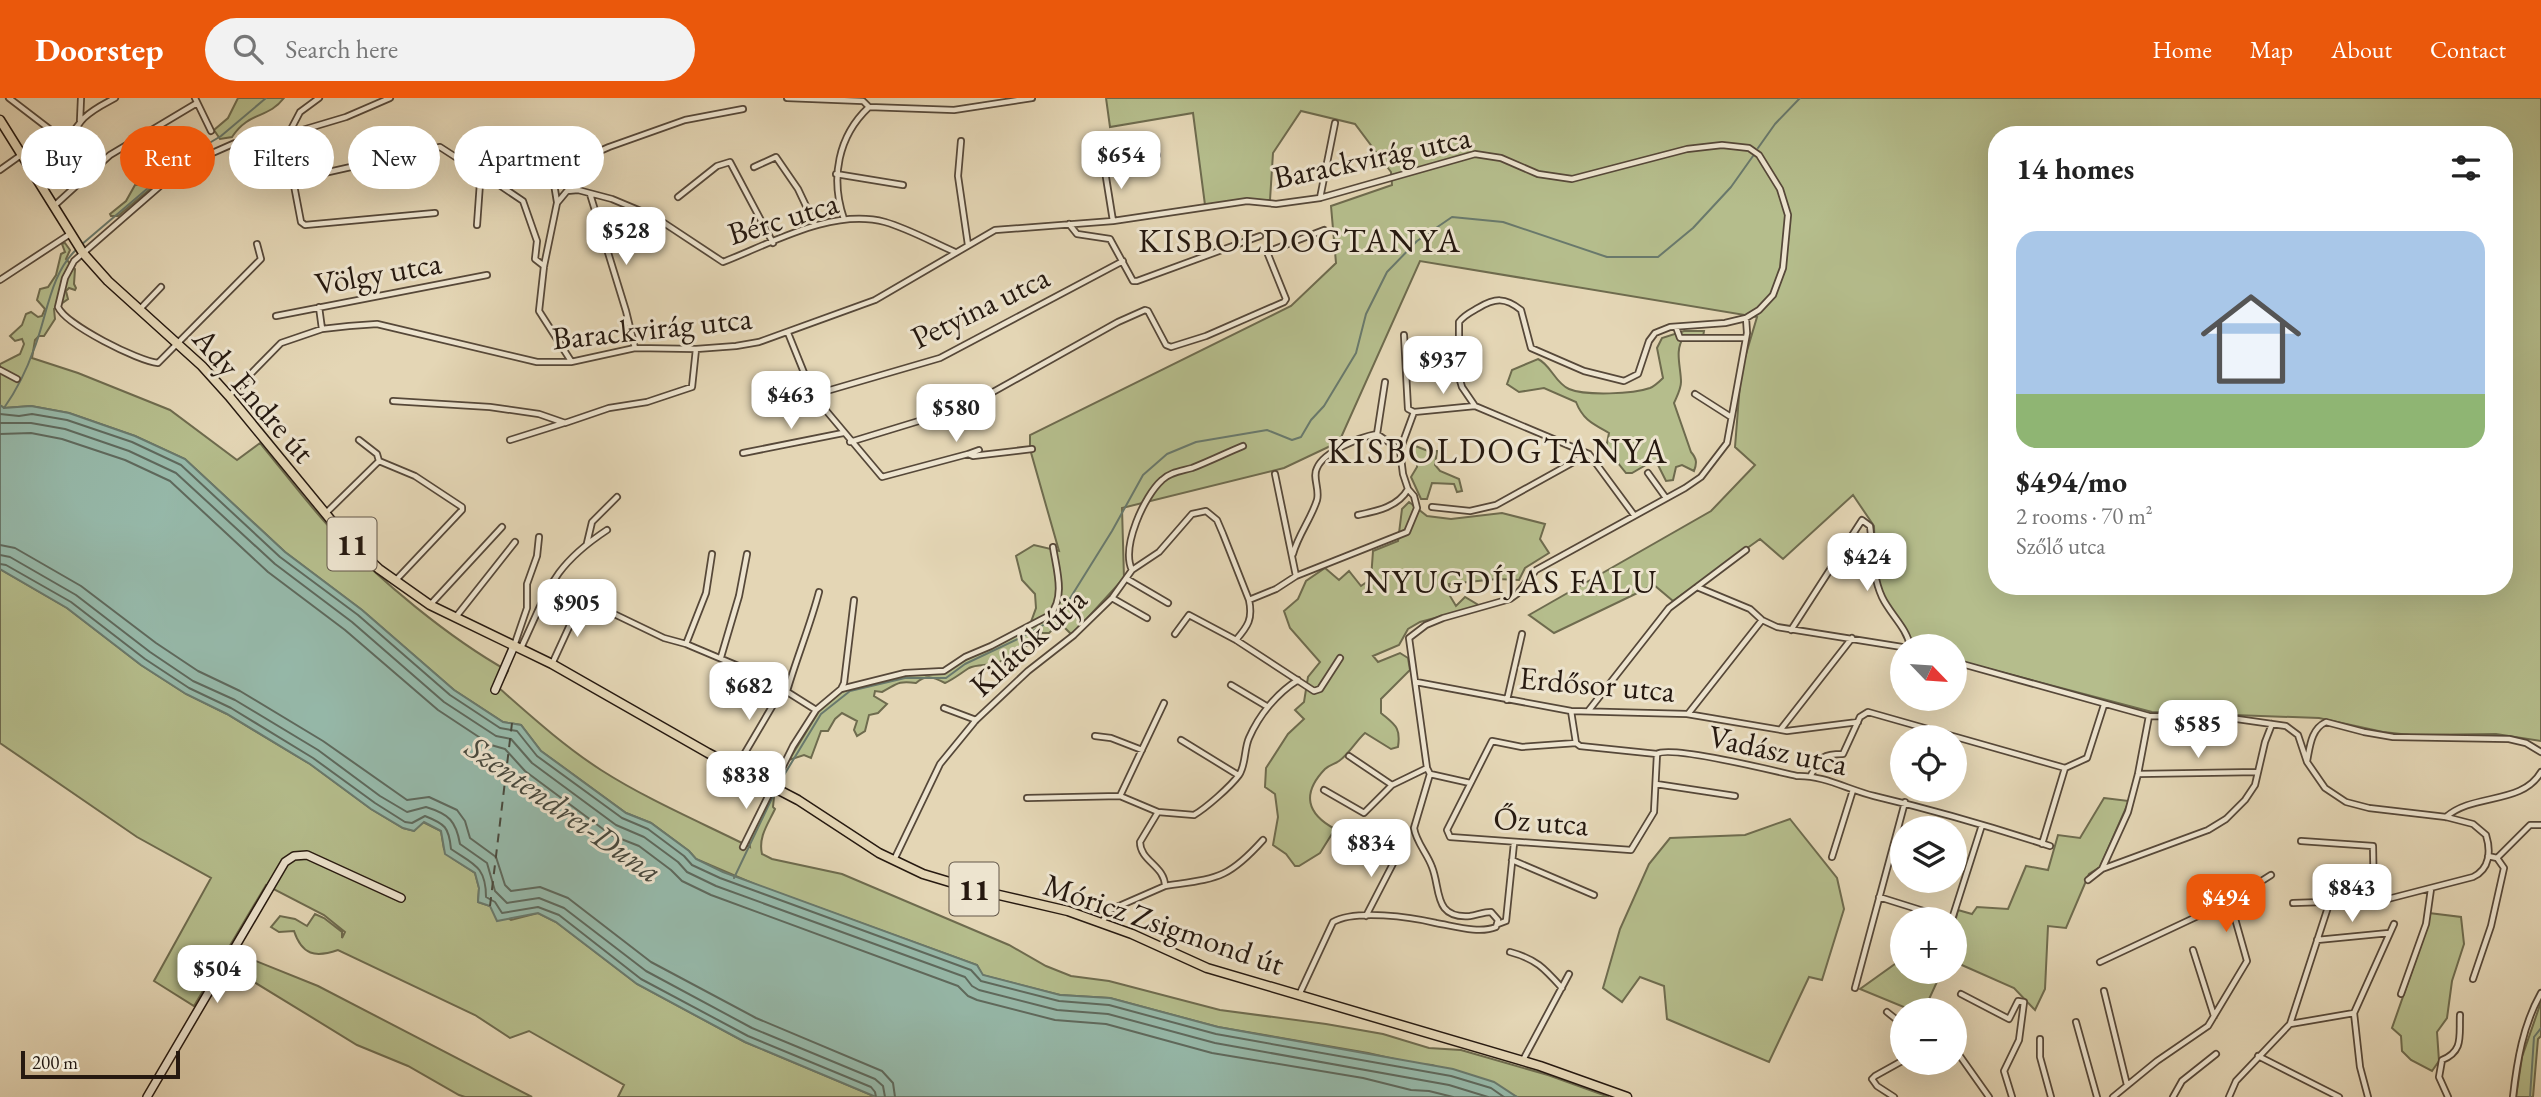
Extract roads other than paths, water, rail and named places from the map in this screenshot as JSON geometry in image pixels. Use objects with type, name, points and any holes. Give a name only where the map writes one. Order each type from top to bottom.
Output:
[{"type":"main road","name":"Ady Endre út","points":[[0,120],[21,155]]},
{"type":"main road","name":"Ady Endre út","points":[[42,189],[80,249],[108,281],[177,342],[229,396],[325,514],[361,553],[430,605],[517,648]]},
{"type":"main road","name":"Móricz Zsigmond út","points":[[517,648],[552,664],[772,786],[894,860],[948,882],[1068,911],[1101,922],[1207,968],[1523,1061],[1627,1097]]},
{"type":"street","points":[[9,98],[51,131],[61,135],[71,134],[80,121],[115,98]]},
{"type":"street","points":[[80,121],[81,98]]},
{"type":"street","points":[[293,126],[300,112],[319,98]]},
{"type":"street","points":[[316,126],[346,117],[390,98]]},
{"type":"street","points":[[787,98],[863,102],[869,107],[954,110],[1032,98]]},
{"type":"street","points":[[844,219],[836,174],[843,144],[851,127],[869,107],[870,98]]},
{"type":"street","points":[[53,207],[110,155],[196,101],[208,126]]},
{"type":"street","points":[[604,149],[685,120],[743,109]]},
{"type":"street","points":[[1320,198],[1335,123]]},
{"type":"street","points":[[961,141],[958,176],[968,245]]},
{"type":"street","name":"Barackvirág utca","points":[[229,396],[281,343],[322,329],[377,324],[523,360],[571,362],[635,348],[696,349],[736,346],[788,333],[874,300],[995,230],[1113,220],[1247,201],[1269,205],[1320,198],[1460,156],[1475,154],[1500,158],[1538,174],[1572,179],[1688,149],[1723,145],[1749,148],[1759,155],[1780,189],[1788,215],[1779,284],[1767,303],[1746,318]]},
{"type":"street","points":[[229,146],[183,166],[80,249],[65,278],[58,307],[60,312],[110,345],[154,363],[161,362],[177,342],[261,259],[257,244]]},
{"type":"street","points":[[334,171],[440,147],[454,156]]},
{"type":"street","points":[[0,170],[21,155]]},
{"type":"street","points":[[1113,220],[1104,165],[1157,155]]},
{"type":"street","points":[[754,167],[776,157],[798,190],[815,225]]},
{"type":"street","points":[[678,197],[717,166],[730,162],[773,243]]},
{"type":"street","points":[[836,174],[903,185]]},
{"type":"street","points":[[295,189],[301,222],[305,225],[435,213]]},
{"type":"street","points":[[477,225],[480,189]]},
{"type":"street","points":[[505,189],[523,201],[537,241],[535,260],[544,266]]},
{"type":"street","points":[[555,189],[557,202],[544,266],[539,311],[571,362]]},
{"type":"street","name":"Bérc utca","points":[[557,202],[567,191],[578,190],[612,198],[655,217],[723,262],[815,225],[866,218],[887,223],[955,252]]},
{"type":"street","points":[[590,193],[635,348]]},
{"type":"street","points":[[1069,224],[1077,234],[1110,239],[1133,281],[1261,236]]},
{"type":"street","points":[[850,442],[968,406],[1118,322],[1145,310],[1166,345],[1171,347],[1206,336],[1284,302],[1286,299],[1267,252],[1324,230]]},
{"type":"street","points":[[0,280],[70,234]]},
{"type":"street","name":"Petyina utca","points":[[813,396],[940,358],[1123,261]]},
{"type":"street","name":"Völgy utca","points":[[276,316],[487,275]]},
{"type":"street","points":[[140,309],[161,287]]},
{"type":"street","points":[[1475,406],[1462,387],[1459,377],[1458,327],[1463,316],[1492,300],[1505,300],[1521,310],[1531,348],[1584,371],[1624,381],[1638,374],[1648,341],[1655,333],[1676,327],[1725,323],[1746,318],[1746,338],[1727,443],[1713,463],[1693,482],[1536,570],[1510,599],[1443,618],[1426,625],[1409,638],[1430,774],[1414,828],[1415,835],[1433,868],[1440,903],[1449,911],[1460,915],[1491,912],[1496,916],[1498,924]]},
{"type":"street","points":[[319,307],[322,329]]},
{"type":"street","points":[[1676,327],[1680,338],[1746,338]]},
{"type":"street","points":[[788,333],[813,396],[882,477],[979,450]]},
{"type":"street","points":[[1404,335],[1408,409],[1413,412],[1475,406],[1589,454],[1634,515]]},
{"type":"street","points":[[510,440],[609,408],[647,402],[692,387],[696,349]]},
{"type":"street","points":[[0,370],[17,379]]},
{"type":"street","points":[[1377,434],[1385,382]]},
{"type":"street","points":[[1695,394],[1731,417]]},
{"type":"street","points":[[393,401],[490,407],[539,414],[565,423]]},
{"type":"street","points":[[1249,600],[1276,589],[1296,576],[1407,531],[1417,508],[1415,496],[1408,489],[1400,450],[1413,412]]},
{"type":"street","points":[[743,453],[843,433]]},
{"type":"street","points":[[1293,554],[1297,538],[1318,496],[1317,467],[1322,460],[1344,445],[1377,434],[1400,450]]},
{"type":"street","points":[[359,440],[377,454],[379,461]]},
{"type":"street","points":[[1236,640],[1251,620],[1249,600],[1217,520],[1206,511],[1192,514],[1159,552],[1132,570],[1128,562],[1129,541],[1133,529],[1163,479],[1243,446]]},
{"type":"street","points":[[968,454],[987,455],[1032,449]]},
{"type":"street","points":[[1432,508],[1470,511],[1496,505],[1589,454]]},
{"type":"street","points":[[325,514],[379,461]]},
{"type":"street","points":[[379,461],[415,476],[462,506],[462,510],[395,581]]},
{"type":"street","points":[[1648,473],[1666,498]]},
{"type":"street","points":[[1275,474],[1296,576]]},
{"type":"street","points":[[1358,515],[1383,509],[1403,498],[1408,489]]},
{"type":"street","points":[[586,544],[592,522],[617,497]]},
{"type":"street","points":[[1791,630],[1862,520],[1870,526],[1880,593],[1906,634]]},
{"type":"street","points":[[430,605],[502,527]]},
{"type":"street","points":[[495,690],[549,585],[568,561],[586,544],[607,530]]},
{"type":"street","points":[[517,648],[527,608],[527,584],[537,556],[539,537]]},
{"type":"street","points":[[454,618],[516,542]]},
{"type":"street","points":[[743,847],[772,786],[816,710],[841,689],[905,673],[944,671],[965,657],[1051,615],[1059,599],[1053,547]]},
{"type":"street","points":[[1589,711],[1669,608],[1746,550]]},
{"type":"street","points":[[686,644],[706,593],[712,554]]},
{"type":"street","points":[[721,657],[739,596],[747,554]]},
{"type":"street","name":"Kilátók útja","points":[[894,860],[940,764],[975,720],[1028,671],[1074,635],[1111,598],[1132,570]]},
{"type":"street","points":[[1127,579],[1168,603]]},
{"type":"street","points":[[1696,587],[1750,609],[1762,620],[1791,630],[1890,645]]},
{"type":"street","points":[[736,768],[785,689],[819,592]]},
{"type":"street","name":"Kilátók útja","points":[[1111,598],[1147,618]]},
{"type":"street","points":[[552,664],[582,600],[664,638],[721,657],[762,676],[816,710]]},
{"type":"street","points":[[841,689],[855,600]]},
{"type":"street","points":[[1175,634],[1189,615],[1236,640],[1314,691],[1320,689],[1340,658]]},
{"type":"street","points":[[1688,714],[1762,620]]},
{"type":"street","points":[[1507,700],[1522,634]]},
{"type":"street","points":[[1781,730],[1852,638]]},
{"type":"street","points":[[1967,665],[2149,716],[2231,719],[2293,729],[2307,762],[2325,788],[2346,802],[2369,808],[2446,817],[2473,824],[2481,829],[2488,841],[2485,867],[2478,875],[2431,889],[2374,900],[2293,903]]},
{"type":"street","points":[[1027,798],[1120,796],[1158,812],[1194,815],[1238,775],[1249,738],[1268,707],[1282,690],[1298,680]]},
{"type":"street","name":"Erdősor utca","points":[[1416,682],[1571,711],[1688,714],[1781,730],[1858,722],[1864,713],[1868,712],[2065,768]]},
{"type":"street","points":[[1231,685],[1268,707]]},
{"type":"street","points":[[1120,796],[1164,703]]},
{"type":"street","points":[[2042,844],[2065,768],[2087,758],[2104,705]]},
{"type":"street","name":"Kilátók útja","points":[[944,708],[975,720]]},
{"type":"street","points":[[1571,711],[1576,743]]},
{"type":"street","points":[[2102,869],[2128,812],[2149,716]]},
{"type":"street","points":[[1811,775],[1820,758],[1830,754],[1843,754],[1858,722]]},
{"type":"street","points":[[2307,762],[2311,740],[2317,728],[2326,722],[2393,737],[2510,739],[2526,743],[2541,752]]},
{"type":"street","points":[[2088,880],[2102,869],[2208,830],[2226,819],[2245,800],[2255,785],[2272,724]]},
{"type":"street","points":[[1095,736],[1111,738],[1142,750]]},
{"type":"street","points":[[1181,740],[1238,775]]},
{"type":"street","name":"Vadász utca","points":[[1470,783],[1492,741],[1522,747],[1576,743],[1588,747],[1657,754],[1661,751],[1692,754],[1797,775],[1811,775],[1853,790],[1890,799]]},
{"type":"street","points":[[1657,754],[1656,784],[1735,796]]},
{"type":"street","points":[[1349,757],[1392,785]]},
{"type":"street","points":[[1324,790],[1364,814],[1392,785],[1427,768]]},
{"type":"street","points":[[2138,774],[2258,772]]},
{"type":"street","points":[[2446,817],[2474,802],[2523,789],[2532,784],[2541,772]]},
{"type":"street","points":[[1430,774],[1470,783]]},
{"type":"street","name":"Őz utca","points":[[1470,783],[1447,830],[1450,837],[1632,850],[1654,812],[1656,784]]},
{"type":"street","points":[[1832,857],[1853,790]]},
{"type":"street","points":[[1855,988],[1905,802]]},
{"type":"street","name":"Vadász utca","points":[[1905,802],[2050,846]]},
{"type":"street","points":[[1158,812],[1140,842],[1140,847],[1162,872],[1165,886]]},
{"type":"street","points":[[1955,907],[1982,825]]},
{"type":"street","points":[[2497,858],[2530,825],[2541,825]]},
{"type":"street","points":[[1101,922],[1110,911],[1165,886],[1215,878],[1233,870],[1264,840]]},
{"type":"street","points":[[2301,841],[2373,846],[2374,900]]},
{"type":"street","points":[[1299,996],[1333,922],[1345,916],[1407,918],[1493,929],[1506,920],[1514,843]]},
{"type":"street","points":[[1366,916],[1398,854]]},
{"type":"street","points":[[146,1097],[285,862],[294,856],[307,855],[401,898]]},
{"type":"street","points":[[2473,979],[2491,926],[2504,868],[2497,858],[2488,856]]},
{"type":"street","points":[[1512,860],[1594,895]]},
{"type":"street","points":[[2100,962],[2230,901],[2271,876]]},
{"type":"street","points":[[2400,994],[2426,924],[2431,889]]},
{"type":"street","points":[[1879,897],[1912,907]]},
{"type":"street","points":[[2113,1097],[2208,1026],[2247,961],[2230,901]]},
{"type":"street","points":[[2228,1097],[2236,1081],[2290,1024],[2330,901]]},
{"type":"street","points":[[2368,1097],[2360,1067],[2354,1013],[2393,924]]},
{"type":"street","points":[[2317,940],[2390,932]]},
{"type":"street","points":[[2193,950],[2214,1016]]},
{"type":"street","points":[[1510,952],[1530,957],[1539,963],[1562,988]]},
{"type":"street","points":[[1523,1061],[1569,974]]},
{"type":"street","points":[[2104,991],[2127,1085]]},
{"type":"street","points":[[2513,1097],[2517,1061],[2534,1005],[2541,993]]},
{"type":"street","points":[[1961,995],[2009,1019],[2018,1002],[2024,1002],[2019,1040],[2004,1072],[2012,1097]]},
{"type":"street","points":[[2290,1024],[2354,1013]]},
{"type":"street","points":[[2448,1097],[2439,1077],[2442,1060],[2455,1054],[2458,1049],[2460,1015]]},
{"type":"street","points":[[2076,1022],[2097,1097]]},
{"type":"street","points":[[2040,1039],[2040,1057],[2052,1097]]},
{"type":"street","points":[[2173,1097],[2182,1082],[2216,1054]]},
{"type":"street","points":[[2258,1056],[2339,1097]]},
{"type":"street","points":[[1967,1066],[1989,1097]]},
{"type":"street","points":[[1890,1068],[1872,1079],[1877,1086],[1894,1097]]},
{"type":"water","name":"Szentendrei-Duna","points":[[0,405],[4,408],[31,406],[69,413],[135,436],[185,459],[285,552],[362,610],[454,690],[503,722],[521,725],[541,751],[626,813],[651,823],[696,859],[723,872],[977,965],[983,975],[1060,995],[1110,998],[1218,1027],[1453,1069],[1494,1082],[1517,1097],[876,1097],[745,1042],[637,984],[556,922],[538,913],[497,921],[490,906],[478,902],[479,888],[475,873],[445,854],[441,831],[424,822],[414,831],[403,828],[371,809],[310,764],[227,714],[186,694],[141,665],[67,608],[0,569]]},
{"type":"waterway","points":[[81,245],[181,160],[221,136],[266,98]]},
{"type":"waterway","points":[[1758,148],[1775,124],[1800,98]]},
{"type":"waterway","points":[[781,780],[821,714],[850,691],[905,678],[946,678],[965,664],[1059,616],[1143,475],[1167,454],[1196,442],[1267,430],[1292,440],[1301,437],[1324,406],[1356,353],[1366,314],[1387,272],[1417,241],[1452,217],[1503,222],[1607,257],[1658,257],[1693,228],[1731,187],[1753,156]]},
{"type":"waterway","points":[[4,408],[25,372],[55,283],[68,259],[77,249]]},
{"type":"waterway","points":[[734,878],[774,794]]},
{"type":"waterway","points":[[2530,1097],[2534,1037],[2541,1028]]},
{"type":"district","name":"KISBOLDOGTANYA","points":[[1300,240]]},
{"type":"district","name":"KISBOLDOGTANYA","points":[[1498,450]]},
{"type":"district","name":"NYUGDÍJAS FALU","points":[[1511,581]]}]
